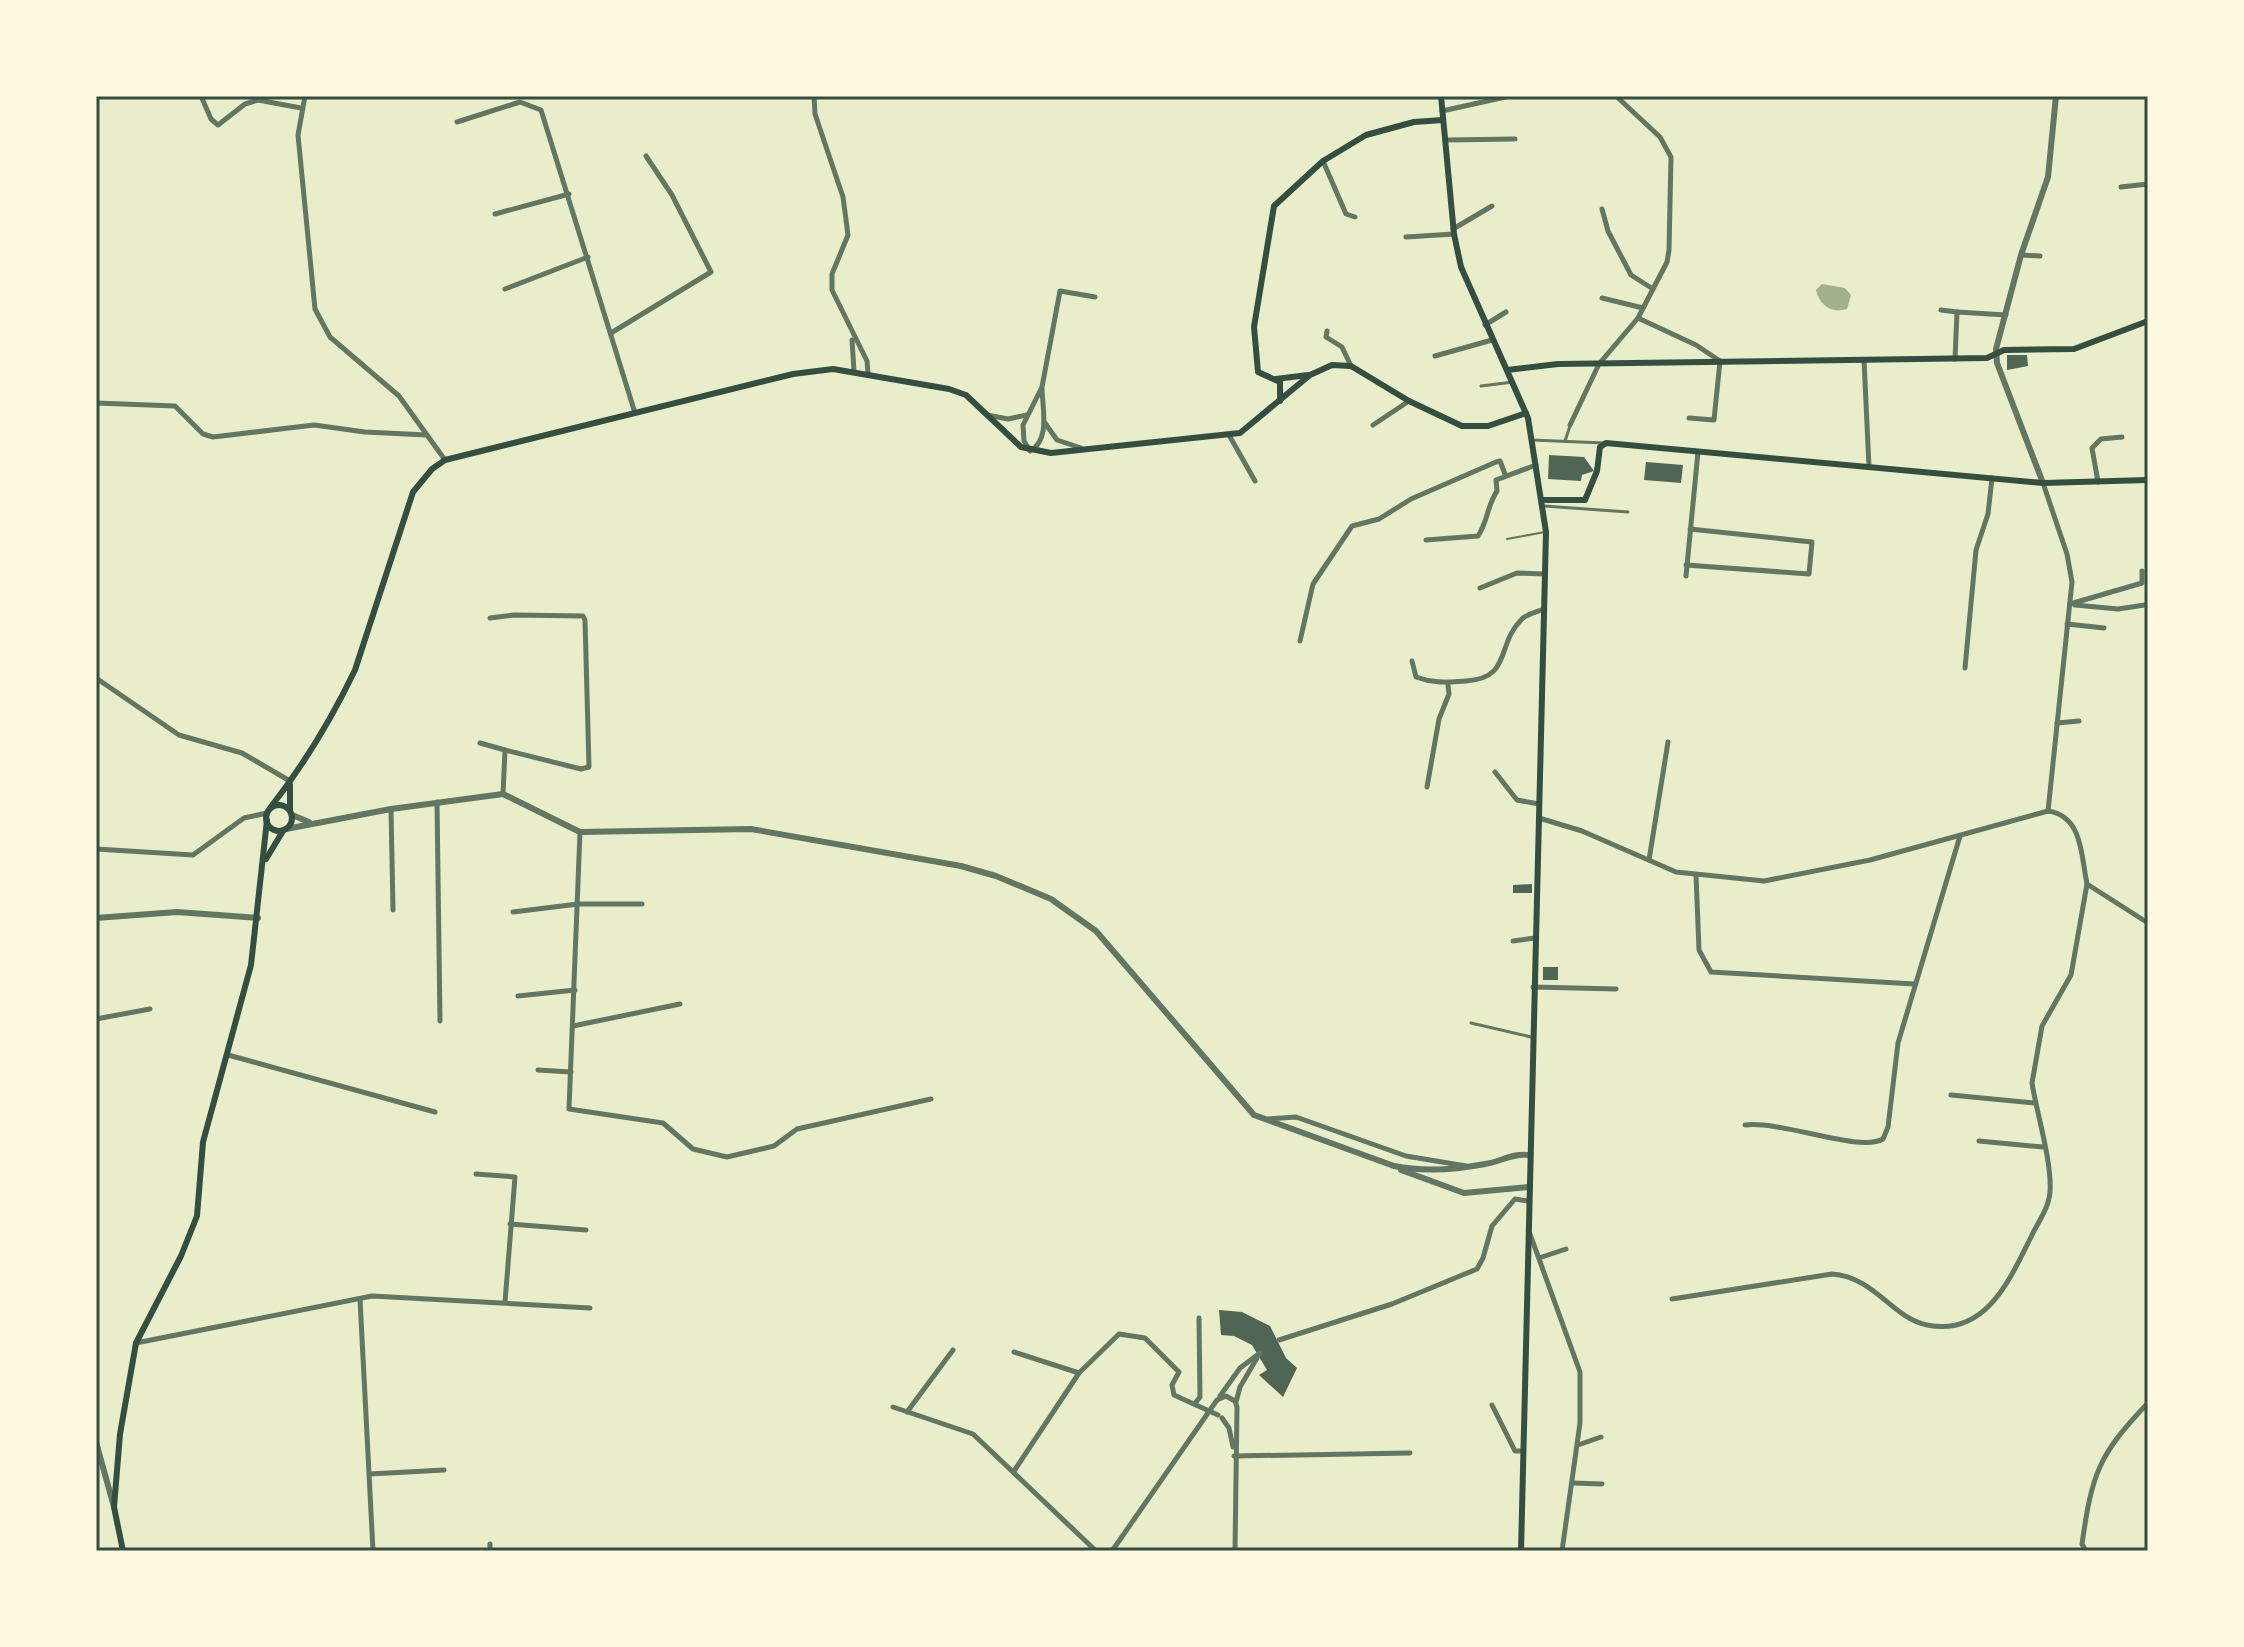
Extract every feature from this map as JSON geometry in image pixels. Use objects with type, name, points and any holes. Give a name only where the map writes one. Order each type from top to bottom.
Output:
[{"type":"main road","points":[[1441,96],[1454,231],[1461,267],[1484,325],[1526,413],[1546,532],[1528,1155],[1521,1551]]},
{"type":"main road","points":[[1310,375],[1276,379],[1258,372],[1254,327],[1274,206],[1323,161],[1366,135],[1386,128],[1443,120]]},
{"type":"main road","points":[[1507,370],[1525,366],[1720,361],[1955,359],[1996,354],[2004,350],[2074,349],[2148,321]]},
{"type":"main road","points":[[123,1551],[114,1507],[120,1434],[136,1343],[194,1227],[200,1156],[245,992],[258,918],[268,814],[291,782],[355,670],[413,492],[432,469],[445,460],[793,374],[833,369],[868,373],[966,395],[1005,435],[1030,451],[1090,450],[1229,435],[1249,429],[1310,375],[1332,365],[1351,366],[1409,401],[1462,426],[1488,426],[1526,413]]},
{"type":"main road","points":[[1276,379],[1282,386],[1280,401]]},
{"type":"main road","points":[[1543,503],[1585,500],[1597,471],[1600,447],[1606,443],[2043,483],[2148,480]]},
{"type":"main road","points":[[265,862],[291,813],[291,782]]},
{"type":"main road","points":[[268,814],[282,805],[291,813]]},
{"type":"main road","points":[[268,814],[272,828],[285,829]]},
{"type":"street","points":[[201,96],[211,119],[218,125],[245,104],[258,100],[301,108]]},
{"type":"street","points":[[305,96],[298,135],[315,309],[330,337],[399,396],[445,460]]},
{"type":"street","points":[[814,96],[815,114],[833,162],[847,222],[848,243],[831,282],[850,331],[855,351],[854,371]]},
{"type":"street","points":[[1442,111],[1510,96]]},
{"type":"street","points":[[1565,441],[1599,364],[1638,318],[1669,250],[1671,157],[1660,137],[1616,96]]},
{"type":"street","points":[[2048,811],[2071,568],[1996,354],[2021,255],[2048,177],[2056,96]]},
{"type":"street","points":[[457,122],[520,102],[541,110],[635,413]]},
{"type":"street","points":[[1446,140],[1515,139]]},
{"type":"street","points":[[611,333],[711,272],[672,195],[646,156]]},
{"type":"street","points":[[1323,161],[1346,214],[1355,217]]},
{"type":"street","points":[[2121,187],[2148,184]]},
{"type":"street","points":[[495,214],[569,194]]},
{"type":"street","points":[[1406,237],[1454,231],[1492,206]]},
{"type":"street","points":[[1602,209],[1608,231],[1631,275],[1653,289]]},
{"type":"street","points":[[2021,255],[2040,256]]},
{"type":"street","points":[[505,289],[588,257]]},
{"type":"street","points":[[1042,387],[1022,430],[1030,451],[1041,440],[1042,387],[1060,291],[1095,297]]},
{"type":"street","points":[[1602,298],[1643,308]]},
{"type":"street","points":[[1941,310],[2006,315]]},
{"type":"street","points":[[1484,325],[1506,312]]},
{"type":"street","points":[[1955,359],[1957,312]]},
{"type":"street","points":[[1638,318],[1720,361],[1714,420],[1689,418]]},
{"type":"street","points":[[850,331],[867,361],[868,373]]},
{"type":"street","points":[[1327,331],[1326,337],[1342,347],[1351,366]]},
{"type":"street","points":[[1435,356],[1492,340]]},
{"type":"street","points":[[1704,362],[1707,353]]},
{"type":"street","points":[[1864,360],[1869,467]]},
{"type":"street","points":[[1481,386],[1513,382]]},
{"type":"street","points":[[1373,425],[1409,401]]},
{"type":"street","points":[[96,403],[175,406],[203,434],[213,437],[314,425],[365,432],[428,435]]},
{"type":"street","points":[[987,415],[1008,419],[1028,414]]},
{"type":"street","points":[[1043,420],[1057,440],[1090,450]]},
{"type":"street","points":[[1229,435],[1255,481]]},
{"type":"street","points":[[2098,482],[2092,448],[2101,439],[2122,437]]},
{"type":"street","points":[[1532,440],[1606,443]]},
{"type":"street","points":[[1686,576],[1698,452]]},
{"type":"street","points":[[1300,641],[1313,584],[1352,526],[1379,519],[1411,499],[1496,462],[1500,461],[1505,474]]},
{"type":"street","points":[[1426,540],[1478,536],[1485,524],[1486,507],[1497,491],[1496,480],[1505,474],[1536,465]]},
{"type":"street","points":[[1965,668],[1976,550],[1988,514],[1992,478]]},
{"type":"street","points":[[1543,503],[1628,512]]},
{"type":"street","points":[[1686,565],[1809,574],[1812,542],[1690,529]]},
{"type":"street","points":[[2070,604],[2142,583],[2142,571]]},
{"type":"street","points":[[1480,588],[1517,573],[1546,574]]},
{"type":"street","points":[[2070,604],[2118,609],[2145,605]]},
{"type":"street","points":[[1412,661],[1416,677],[1448,685],[1487,679],[1520,621],[1545,609]]},
{"type":"street","points":[[480,743],[581,769],[589,767],[583,616],[514,615],[490,618]]},
{"type":"street","points":[[2067,624],[2104,628]]},
{"type":"street","points":[[96,678],[179,735],[242,753],[291,782]]},
{"type":"street","points":[[1427,787],[1439,719],[1449,694],[1448,685]]},
{"type":"street","points":[[2057,723],[2079,721]]},
{"type":"street","points":[[1649,860],[1668,742]]},
{"type":"street","points":[[503,794],[505,750]]},
{"type":"street","points":[[1495,772],[1517,800],[1539,804]]},
{"type":"street","points":[[285,829],[391,809],[503,794],[580,832],[751,829],[961,866],[1027,887],[1051,899],[1096,931],[1246,1108],[1264,1120],[1457,1192],[1508,1191],[1528,1187]]},
{"type":"street","points":[[437,802],[440,1021]]},
{"type":"street","points":[[391,809],[393,910]]},
{"type":"street","points":[[1538,817],[1582,831],[1676,872],[1764,881],[1870,860],[2048,811],[2065,816],[2075,827],[2087,884],[2071,975],[2045,1019],[2036,1048],[2032,1083],[2049,1183],[2047,1203],[2003,1293],[1969,1319],[1924,1325],[1857,1278],[1832,1274],[1672,1299]]},
{"type":"street","points":[[291,813],[313,822]]},
{"type":"street","points":[[96,849],[193,855],[244,818],[268,814]]},
{"type":"street","points":[[580,832],[569,1109],[663,1123],[693,1149],[716,1156],[774,1146],[797,1129],[931,1099]]},
{"type":"street","points":[[1745,1125],[1763,1122],[1865,1144],[1876,1143],[1888,1127],[1898,1043],[1960,836]]},
{"type":"street","points":[[1696,875],[1699,950],[1711,972],[1914,984]]},
{"type":"street","points":[[2087,884],[2148,923]]},
{"type":"street","points":[[513,912],[578,904],[642,904]]},
{"type":"street","points":[[96,918],[177,912],[258,918]]},
{"type":"street","points":[[1513,941],[1535,938]]},
{"type":"street","points":[[1533,987],[1616,989]]},
{"type":"street","points":[[518,996],[575,990]]},
{"type":"street","points":[[573,1026],[680,1004]]},
{"type":"street","points":[[96,1019],[150,1009]]},
{"type":"street","points":[[1471,1023],[1531,1037]]},
{"type":"street","points":[[228,1055],[435,1112]]},
{"type":"street","points":[[538,1070],[571,1072]]},
{"type":"street","points":[[1951,1095],[2035,1103]]},
{"type":"street","points":[[1264,1120],[1296,1117],[1406,1156],[1471,1166]]},
{"type":"street","points":[[1979,1141],[2043,1147]]},
{"type":"street","points":[[1394,1166],[1426,1171],[1471,1166],[1511,1155],[1528,1155]]},
{"type":"street","points":[[476,1174],[515,1177],[505,1302]]},
{"type":"street","points":[[1508,1191],[1515,1199],[1528,1201]]},
{"type":"street","points":[[1279,1340],[1392,1304],[1477,1269],[1492,1226],[1515,1199]]},
{"type":"street","points":[[510,1224],[586,1230]]},
{"type":"street","points":[[1529,1233],[1580,1372],[1578,1445],[1562,1551]]},
{"type":"street","points":[[1539,1258],[1566,1249]]},
{"type":"street","points":[[136,1343],[387,1295],[590,1308]]},
{"type":"street","points":[[360,1299],[373,1551]]},
{"type":"street","points":[[1196,1402],[1200,1397],[1199,1318]]},
{"type":"street","points":[[1014,1471],[1079,1373],[1112,1338],[1126,1333],[1145,1338],[1176,1368],[1179,1372],[1172,1385],[1174,1395],[1196,1402],[1220,1416],[1235,1413]]},
{"type":"street","points":[[907,1412],[953,1350]]},
{"type":"street","points":[[1014,1352],[1079,1373]]},
{"type":"street","points":[[1112,1551],[1240,1368],[1260,1353],[1240,1387],[1236,1404],[1235,1551]]},
{"type":"street","points":[[1220,1398],[1229,1397],[1236,1404]]},
{"type":"street","points":[[2086,1551],[2082,1544],[2090,1486],[2101,1458],[2148,1403]]},
{"type":"street","points":[[1492,1405],[1515,1451],[1523,1451]]},
{"type":"street","points":[[1214,1406],[1229,1428],[1234,1454]]},
{"type":"street","points":[[893,1407],[973,1434],[1014,1471],[1069,1529],[1096,1551]]},
{"type":"street","points":[[1578,1445],[1601,1437]]},
{"type":"street","points":[[96,1442],[114,1507]]},
{"type":"street","points":[[1234,1454],[1410,1453]]},
{"type":"street","points":[[370,1474],[444,1470]]},
{"type":"street","points":[[1572,1483],[1602,1484]]},
{"type":"lane","points":[[1507,539],[1546,532]]},
{"type":"shaded area","points":[[1822,284],[1845,288],[1851,295],[1847,309],[1831,309],[1823,304],[1816,290]]},
{"type":"building","points":[[2007,355],[2027,355],[2028,366],[2007,370]]},
{"type":"building","points":[[1549,455],[1584,457],[1594,471],[1582,475],[1581,481],[1548,479]]},
{"type":"building","points":[[1646,462],[1683,465],[1681,483],[1644,480]]},
{"type":"building","points":[[1532,884],[1532,893],[1513,893],[1513,885]]},
{"type":"building","points":[[1543,967],[1558,967],[1558,980],[1543,980]]},
{"type":"building","points":[[1219,1310],[1242,1312],[1270,1326],[1286,1358],[1297,1368],[1283,1397],[1259,1375],[1267,1370],[1252,1345],[1234,1336],[1221,1335]]}]
